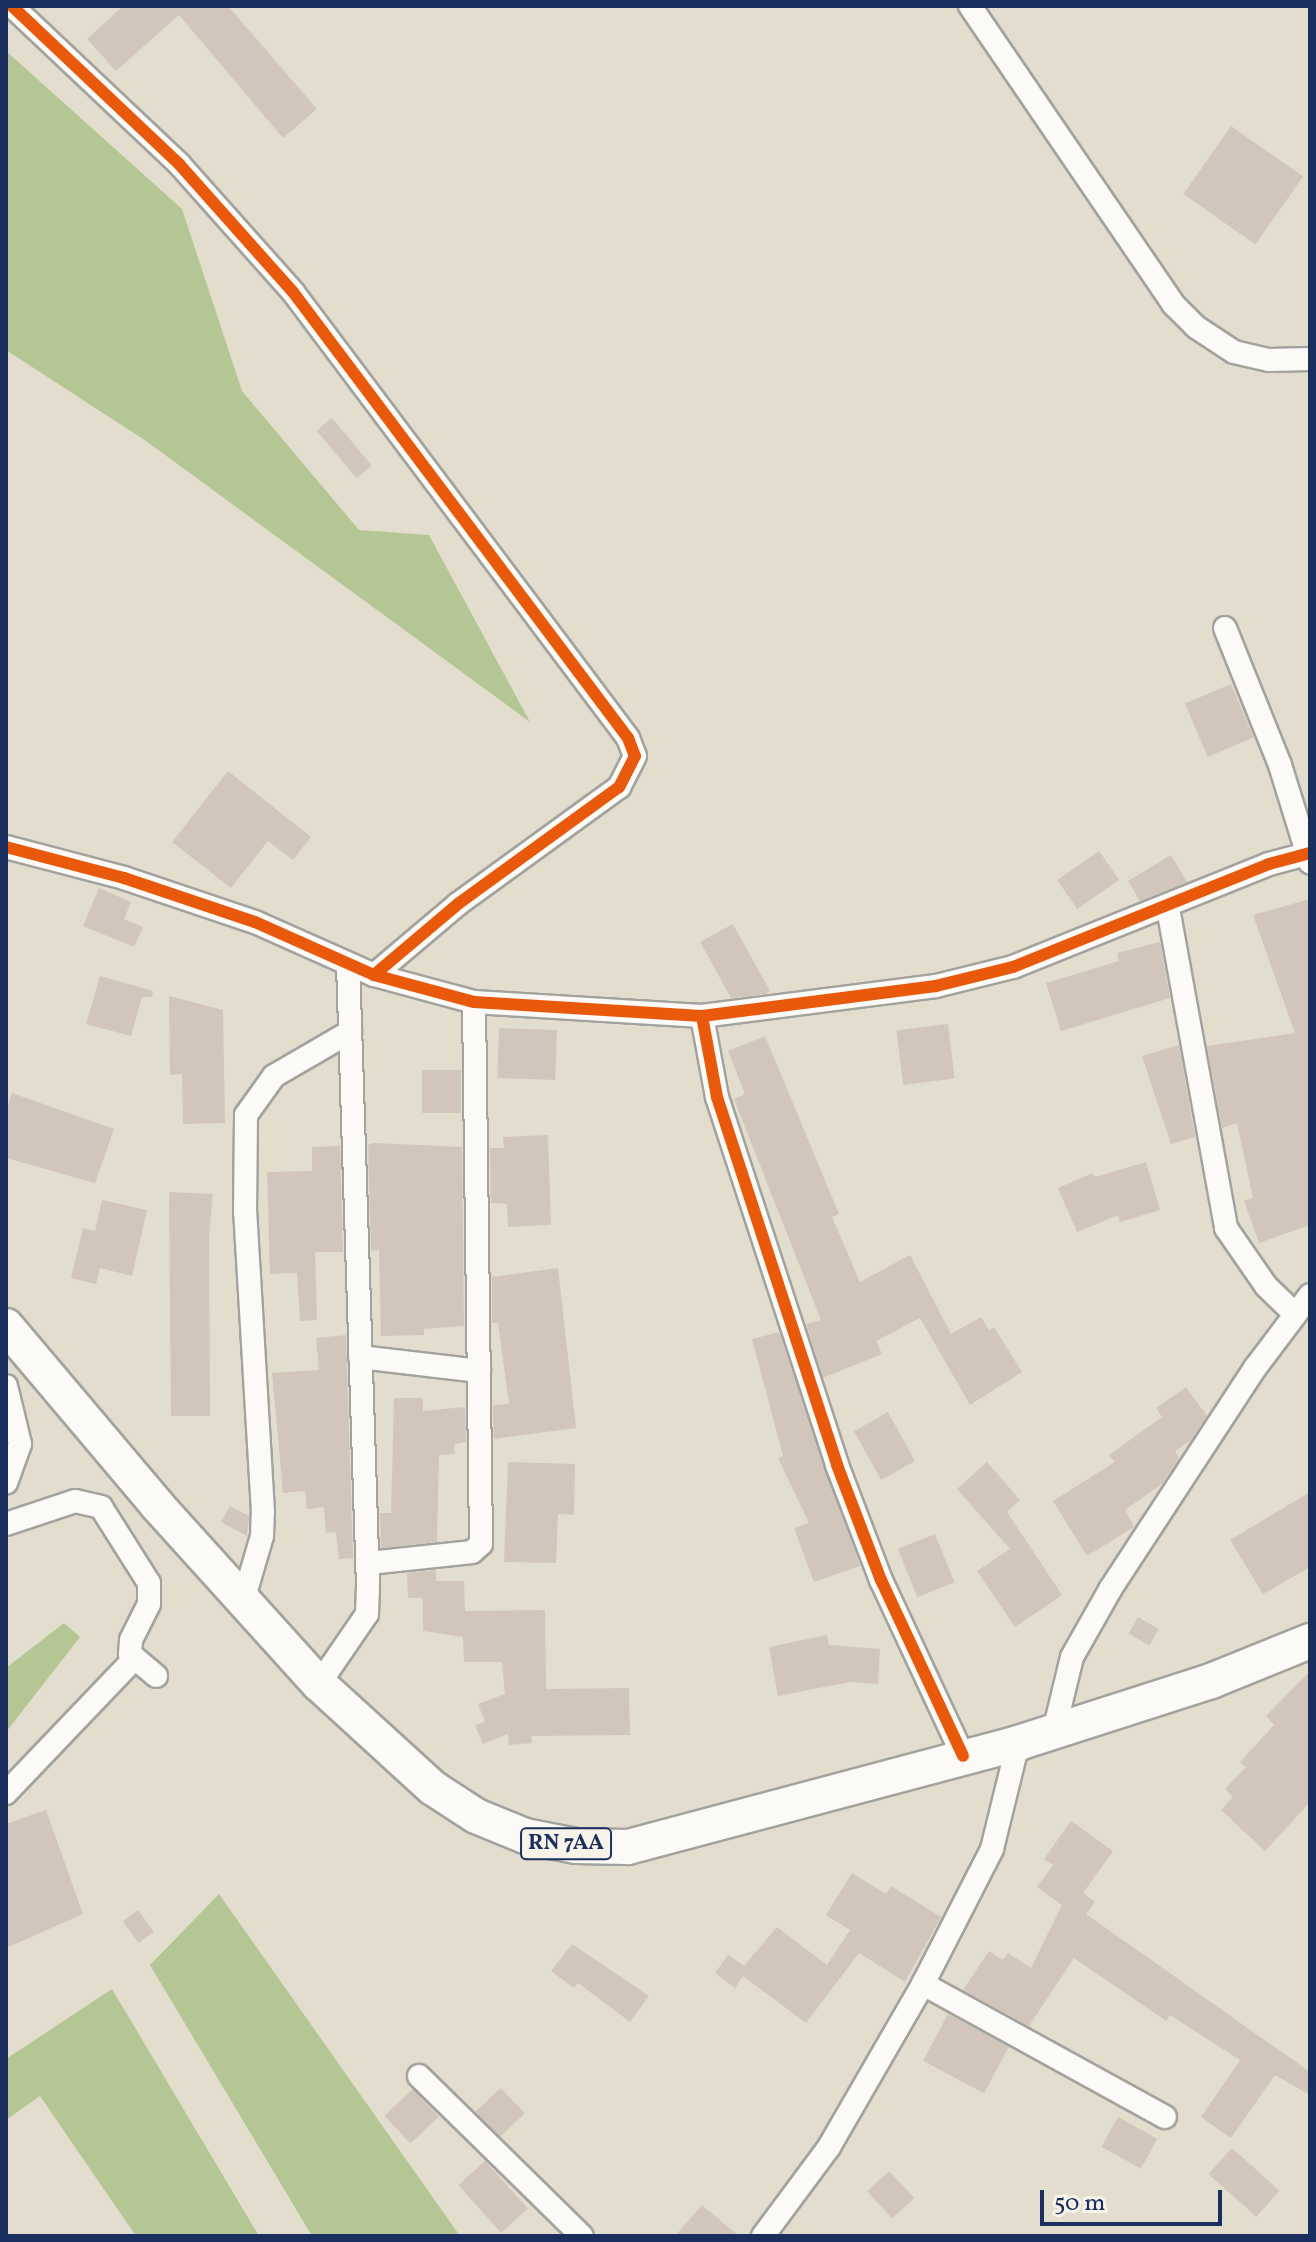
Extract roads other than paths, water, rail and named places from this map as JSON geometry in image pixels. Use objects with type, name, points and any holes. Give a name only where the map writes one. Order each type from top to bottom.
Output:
[{"type":"main road","name":"RN 7AA","points":[[6,1326],[243,1601],[319,1684],[454,1802],[525,1836],[576,1846],[628,1847],[1018,1743],[1211,1681],[1310,1641]]},
{"type":"street","points":[[12,6],[179,164],[293,292],[628,738],[635,756],[619,787],[458,904],[374,975]]},
{"type":"street","points":[[970,6],[1173,304],[1196,327],[1234,352],[1269,360],[1310,359]]},
{"type":"street","points":[[6,847],[217,909],[374,975],[474,1002],[702,1016],[973,977],[1062,950],[1309,856],[1280,765],[1225,628]]},
{"type":"street","points":[[1168,908],[1226,1228],[1266,1286],[1295,1314]]},
{"type":"street","points":[[319,1684],[367,1614],[369,1563],[348,964]]},
{"type":"street","points":[[369,1563],[472,1552],[481,1544],[474,1002]]},
{"type":"street","points":[[702,1016],[717,1097],[837,1465],[881,1580],[963,1756]]},
{"type":"street","points":[[243,1601],[262,1536],[263,1512],[245,1212],[246,1115],[274,1076],[350,1032]]},
{"type":"street","points":[[1266,1286],[1310,1287]]},
{"type":"street","points":[[1266,1286],[1275,1339]]},
{"type":"street","points":[[1054,1731],[1072,1657],[1111,1588],[1275,1339],[1310,1295]]},
{"type":"street","points":[[360,1357],[479,1371]]},
{"type":"street","points":[[6,1386],[20,1444],[6,1483]]},
{"type":"street","points":[[6,1524],[75,1501],[93,1503],[107,1514],[149,1583],[149,1604],[129,1646],[133,1660],[156,1676]]},
{"type":"street","points":[[6,1793],[133,1660]]},
{"type":"street","points":[[768,2234],[829,2147],[923,1984],[992,1849],[1018,1743]]},
{"type":"street","points":[[923,1984],[1165,2117]]},
{"type":"street","points":[[419,2076],[582,2236]]}]
